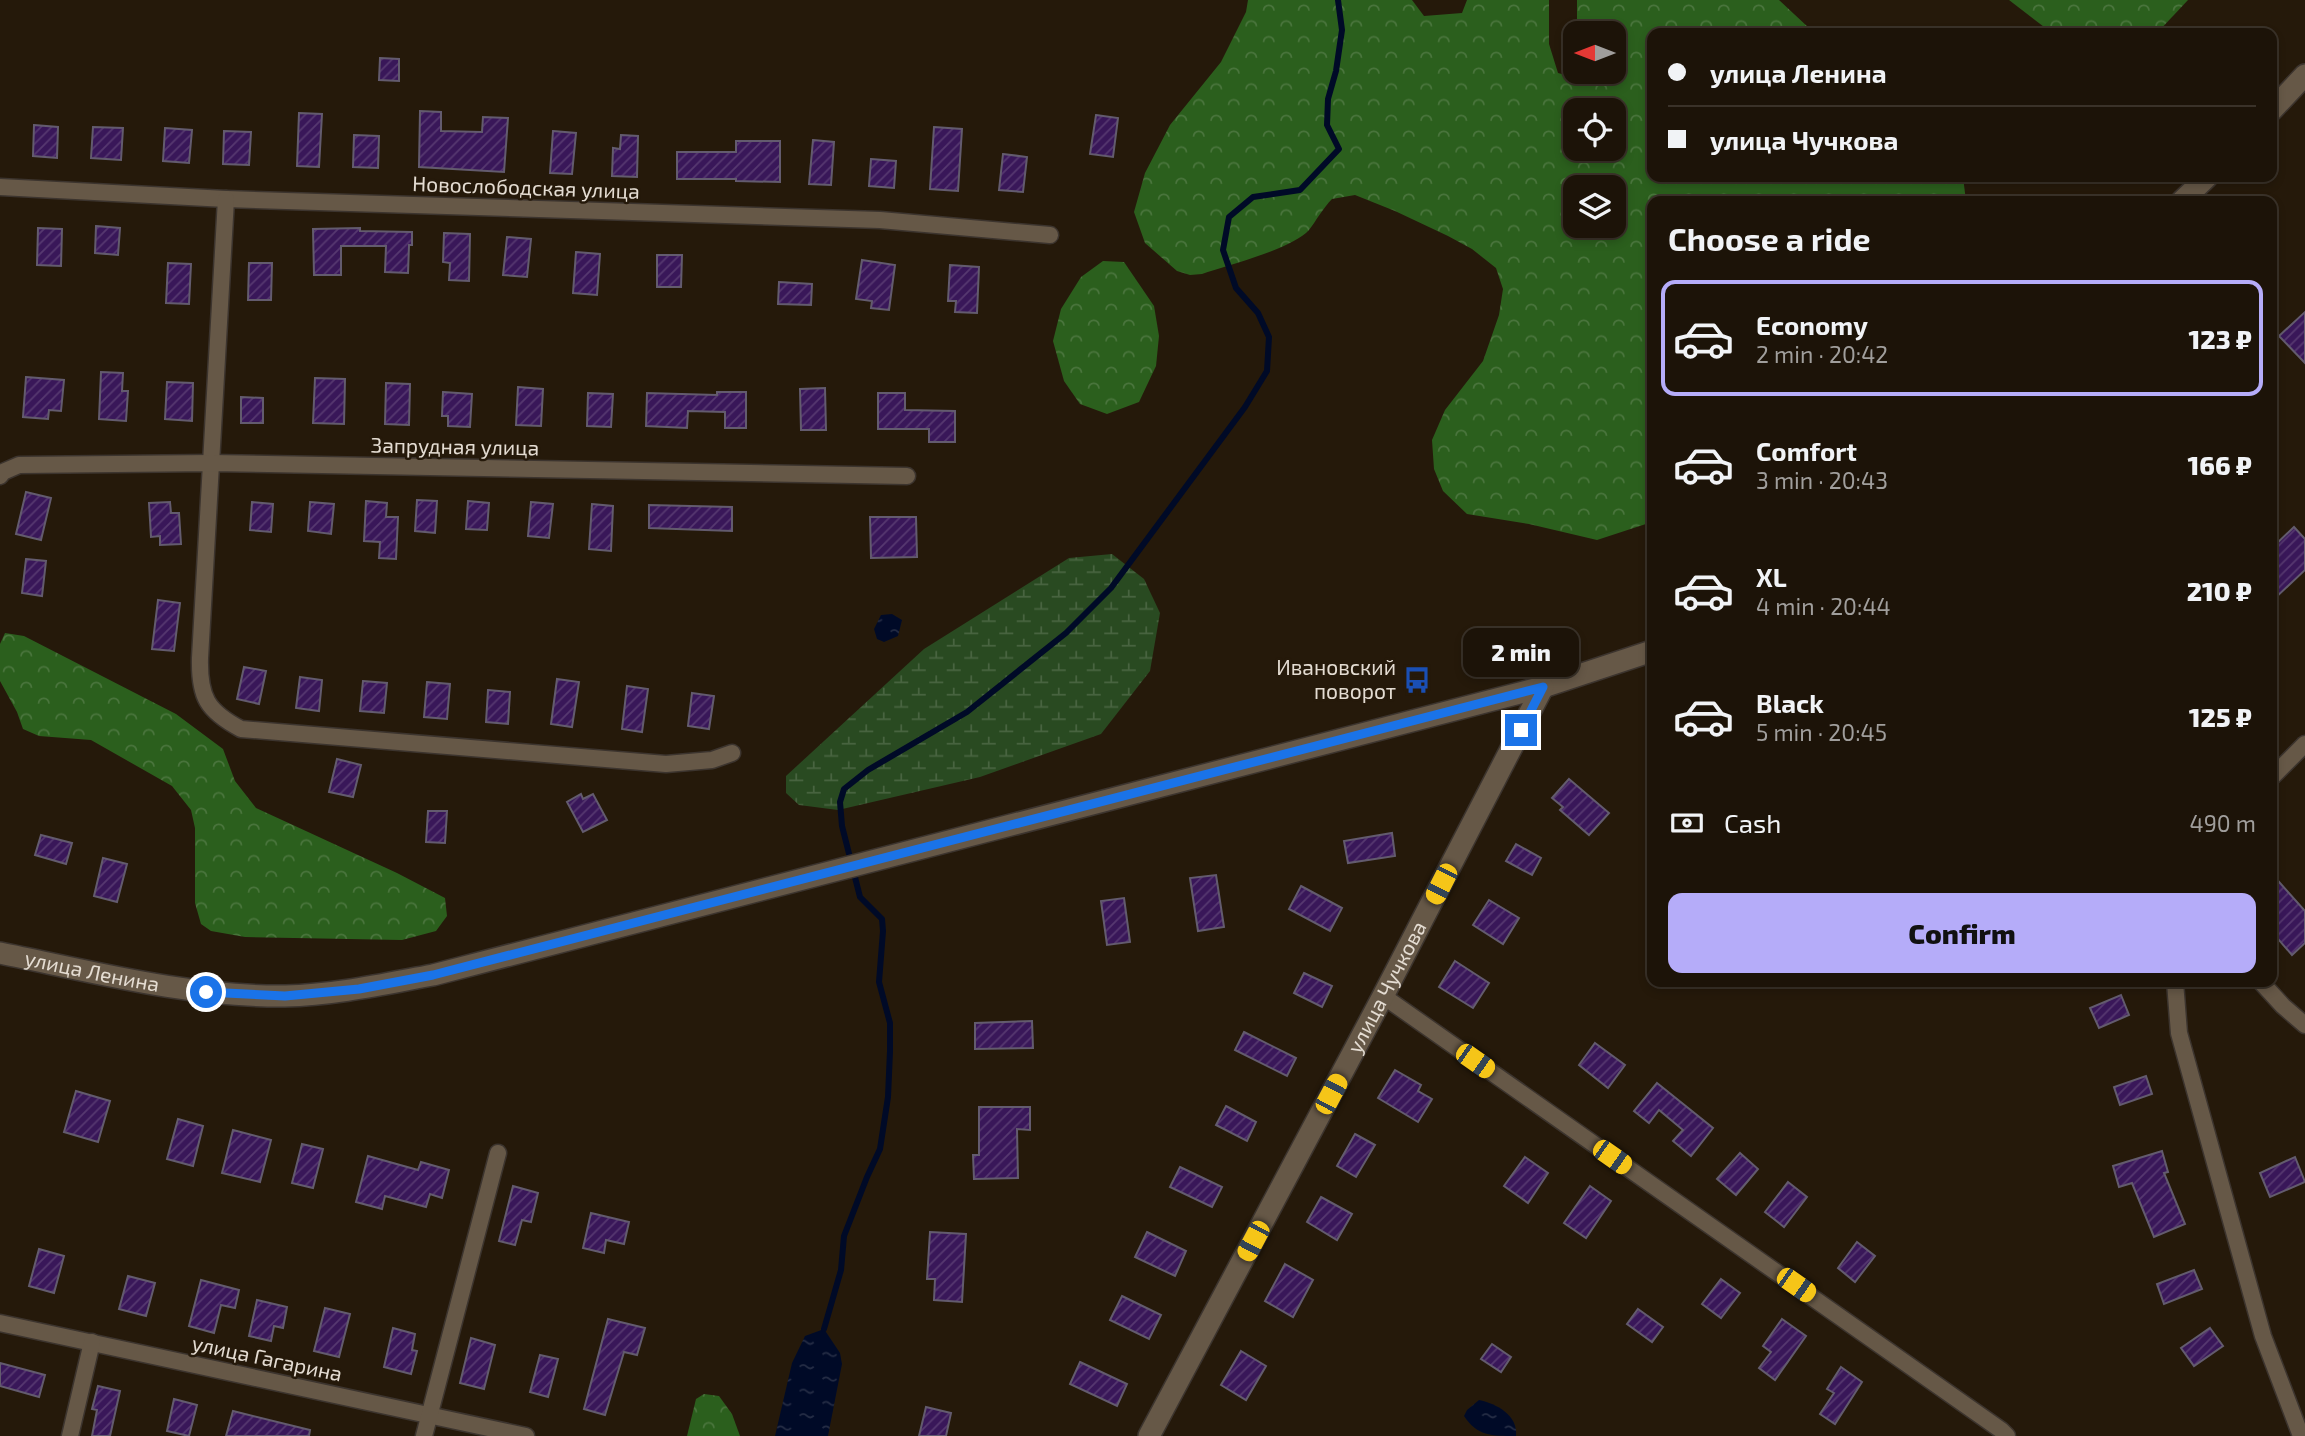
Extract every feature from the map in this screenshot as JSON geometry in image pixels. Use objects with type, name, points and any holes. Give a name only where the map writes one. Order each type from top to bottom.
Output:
[{"type":"main road","points":[[2277,105],[2305,75]]},
{"type":"main road","points":[[2187,196],[2202,182]]},
{"type":"main road","name":"улица Ленина","points":[[0,953],[206,992],[285,996],[359,989],[446,971],[1543,687],[1647,653]]},
{"type":"main road","name":"улица Чучкова","points":[[1149,1436],[1384,996],[1543,687]]},
{"type":"street","name":"Новослободская улица","points":[[0,187],[226,199],[880,220],[1050,235]]},
{"type":"street","points":[[226,199],[199,679],[205,702],[221,719],[241,729],[666,764],[696,763],[732,753]]},
{"type":"street","name":"Запрудная улица","points":[[1,474],[19,466],[212,463],[907,476]]},
{"type":"street","points":[[2277,772],[2305,744]]},
{"type":"street","points":[[2175,987],[2179,1033],[2259,1323],[2301,1436]]},
{"type":"street","points":[[2266,987],[2305,1025]]},
{"type":"street","points":[[1384,996],[2007,1436]]},
{"type":"street","points":[[424,1436],[498,1153]]},
{"type":"street","name":"улица Гагарина","points":[[0,1323],[526,1436]]},
{"type":"street","points":[[70,1436],[92,1342]]},
{"type":"green space","points":[[1248,0],[1412,0],[1424,16],[1462,13],[1467,0],[1549,0],[1549,44],[1558,73],[1563,74],[1563,84],[1626,84],[1626,21],[1577,21],[1577,0],[1779,0],[1809,28],[1647,28],[1647,182],[1964,182],[1965,196],[1647,196],[1647,524],[1597,540],[1529,524],[1467,514],[1443,491],[1434,469],[1432,440],[1445,410],[1483,361],[1499,315],[1503,289],[1496,268],[1472,249],[1448,236],[1355,195],[1332,199],[1309,230],[1289,244],[1202,274],[1190,275],[1177,271],[1145,243],[1134,212],[1145,173],[1170,125],[1221,62],[1246,12]]},
{"type":"green space","points":[[2009,0],[2188,0],[2162,28],[2045,28]]},
{"type":"green space","points":[[1103,261],[1124,262],[1154,306],[1159,336],[1156,366],[1139,402],[1107,414],[1080,404],[1064,381],[1053,341],[1061,309],[1081,277]]},
{"type":"green space","points":[[1112,554],[1144,579],[1160,613],[1150,671],[1101,734],[980,777],[838,810],[799,805],[786,793],[786,776],[924,649],[1069,558]]},
{"type":"green space","points":[[5,633],[24,636],[176,714],[223,749],[235,781],[256,808],[445,898],[447,916],[436,931],[402,940],[245,937],[211,931],[201,924],[195,903],[195,828],[191,810],[172,786],[91,740],[39,736],[23,729],[0,681],[0,644]]},
{"type":"green space","points":[[704,1394],[719,1396],[732,1414],[740,1436],[687,1436],[696,1399]]},
{"type":"water","points":[[892,614],[902,620],[898,636],[884,642],[877,639],[874,629],[881,615]]},
{"type":"water","points":[[824,1329],[840,1353],[842,1364],[828,1436],[775,1436],[792,1363],[805,1336]]},
{"type":"water","points":[[1479,1400],[1493,1404],[1510,1416],[1514,1422],[1516,1436],[1485,1434],[1474,1428],[1464,1416]]},
{"type":"building","points":[[380,58],[399,59],[399,81],[379,80]]},
{"type":"building","points":[[420,111],[441,112],[441,131],[482,132],[483,117],[508,118],[504,172],[419,167]]},
{"type":"building","points":[[299,113],[322,114],[319,167],[297,166]]},
{"type":"building","points":[[1096,115],[1118,118],[1113,157],[1090,154]]},
{"type":"building","points":[[34,125],[58,127],[57,158],[33,156]]},
{"type":"building","points":[[93,127],[123,128],[121,160],[91,158]]},
{"type":"building","points":[[934,127],[962,129],[958,191],[930,189]]},
{"type":"building","points":[[165,128],[192,130],[189,163],[163,161]]},
{"type":"building","points":[[224,131],[251,132],[249,165],[223,164]]},
{"type":"building","points":[[553,131],[576,133],[572,174],[550,173]]},
{"type":"building","points":[[354,135],[379,136],[378,168],[353,167]]},
{"type":"building","points":[[621,135],[638,136],[637,177],[612,176],[613,148],[620,149]]},
{"type":"building","points":[[813,140],[834,142],[831,185],[809,184]]},
{"type":"building","points":[[736,141],[780,141],[780,182],[677,179],[677,152],[736,152]]},
{"type":"building","points":[[1003,154],[1027,157],[1023,192],[999,190]]},
{"type":"building","points":[[871,159],[896,161],[894,188],[869,186]]},
{"type":"building","points":[[96,226],[120,228],[118,255],[95,253]]},
{"type":"building","points":[[38,228],[62,229],[61,266],[37,265]]},
{"type":"building","points":[[360,228],[360,231],[412,232],[408,273],[385,272],[386,246],[341,246],[341,275],[314,275],[313,229]]},
{"type":"building","points":[[444,233],[470,234],[469,281],[449,280],[450,263],[443,262]]},
{"type":"building","points":[[507,237],[531,239],[527,277],[503,275]]},
{"type":"building","points":[[576,252],[600,254],[597,295],[573,293]]},
{"type":"building","points":[[657,255],[682,255],[681,287],[657,287]]},
{"type":"building","points":[[862,260],[895,265],[889,310],[871,308],[872,301],[856,299]]},
{"type":"building","points":[[168,263],[191,264],[189,304],[166,303]]},
{"type":"building","points":[[249,263],[272,263],[271,300],[248,300]]},
{"type":"building","points":[[950,265],[979,267],[977,313],[955,312],[956,301],[948,301]]},
{"type":"building","points":[[779,282],[812,284],[811,305],[778,304]]},
{"type":"building","points":[[2305,312],[2305,363],[2279,336]]},
{"type":"building","points":[[101,372],[123,373],[122,391],[128,391],[126,421],[99,419]]},
{"type":"building","points":[[26,377],[64,380],[61,411],[49,410],[48,419],[23,417]]},
{"type":"building","points":[[315,378],[345,379],[344,424],[313,423]]},
{"type":"building","points":[[167,382],[193,383],[192,421],[165,419]]},
{"type":"building","points":[[386,383],[410,384],[409,425],[385,424]]},
{"type":"building","points":[[518,387],[543,389],[541,426],[516,425]]},
{"type":"building","points":[[825,388],[826,430],[801,430],[800,389]]},
{"type":"building","points":[[443,392],[472,394],[470,427],[448,426],[448,416],[442,416]]},
{"type":"building","points":[[717,392],[746,392],[746,428],[725,428],[725,412],[688,411],[687,428],[646,426],[647,393],[717,395]]},
{"type":"building","points":[[588,393],[613,394],[611,427],[587,426]]},
{"type":"building","points":[[878,393],[905,393],[905,410],[955,411],[955,442],[929,442],[929,429],[878,429]]},
{"type":"building","points":[[241,397],[263,398],[263,423],[241,423]]},
{"type":"building","points":[[26,492],[51,498],[41,540],[16,534]]},
{"type":"building","points":[[417,500],[437,501],[435,533],[415,531]]},
{"type":"building","points":[[366,501],[387,503],[386,517],[398,517],[396,559],[379,558],[380,542],[364,541]]},
{"type":"building","points":[[468,501],[489,503],[487,530],[466,529]]},
{"type":"building","points":[[170,502],[171,513],[179,513],[181,544],[160,545],[160,536],[151,537],[149,503]]},
{"type":"building","points":[[252,502],[273,504],[271,532],[250,530]]},
{"type":"building","points":[[310,502],[334,504],[331,534],[308,531]]},
{"type":"building","points":[[531,502],[553,504],[549,538],[528,536]]},
{"type":"building","points":[[592,504],[613,506],[611,551],[589,549]]},
{"type":"building","points":[[649,505],[732,507],[732,531],[649,528]]},
{"type":"building","points":[[870,517],[916,517],[917,557],[871,558]]},
{"type":"building","points":[[2294,527],[2305,539],[2305,570],[2277,596],[2277,543]]},
{"type":"building","points":[[26,559],[46,561],[42,596],[22,593]]},
{"type":"building","points":[[158,600],[180,603],[174,651],[152,649]]},
{"type":"building","points":[[244,667],[266,671],[259,704],[237,699]]},
{"type":"building","points":[[300,677],[322,680],[319,711],[296,708]]},
{"type":"building","points":[[557,679],[579,682],[572,727],[551,724]]},
{"type":"building","points":[[363,681],[387,683],[384,713],[360,711]]},
{"type":"building","points":[[427,682],[450,684],[447,719],[424,717]]},
{"type":"building","points":[[627,686],[648,689],[642,732],[622,729]]},
{"type":"building","points":[[488,690],[510,692],[508,724],[486,722]]},
{"type":"building","points":[[692,693],[714,696],[709,729],[688,726]]},
{"type":"building","points":[[337,759],[361,765],[353,797],[329,792]]},
{"type":"building","points":[[1569,779],[1609,813],[1589,835],[1560,810],[1563,807],[1552,798]]},
{"type":"building","points":[[581,794],[583,799],[593,794],[607,820],[583,832],[567,802]]},
{"type":"building","points":[[428,811],[447,811],[445,843],[426,842]]},
{"type":"building","points":[[1392,833],[1395,856],[1348,863],[1344,841]]},
{"type":"building","points":[[41,835],[72,843],[66,864],[35,855]]},
{"type":"building","points":[[1516,844],[1541,858],[1532,875],[1506,861]]},
{"type":"building","points":[[103,858],[127,864],[117,902],[94,896]]},
{"type":"building","points":[[1216,875],[1224,927],[1198,931],[1190,878]]},
{"type":"building","points":[[2277,880],[2305,911],[2305,943],[2292,955],[2277,938]]},
{"type":"building","points":[[1301,886],[1342,908],[1330,931],[1289,909]]},
{"type":"building","points":[[1124,898],[1130,942],[1107,945],[1101,901]]},
{"type":"building","points":[[1489,900],[1519,918],[1503,944],[1473,925]]},
{"type":"building","points":[[1455,961],[1489,983],[1473,1008],[1439,987]]},
{"type":"building","points":[[1304,973],[1332,986],[1322,1007],[1294,993]]},
{"type":"building","points":[[2121,995],[2129,1015],[2099,1028],[2090,1008]]},
{"type":"building","points":[[1032,1021],[1033,1048],[975,1049],[975,1023]]},
{"type":"building","points":[[1244,1032],[1296,1058],[1287,1076],[1235,1050]]},
{"type":"building","points":[[1595,1043],[1625,1065],[1608,1088],[1579,1065]]},
{"type":"building","points":[[1395,1070],[1421,1085],[1418,1091],[1432,1099],[1418,1122],[1378,1098]]},
{"type":"building","points":[[2146,1076],[2152,1094],[2120,1105],[2114,1087]]},
{"type":"building","points":[[1657,1083],[1713,1128],[1691,1156],[1673,1141],[1683,1130],[1659,1110],[1649,1123],[1634,1111]]},
{"type":"building","points":[[76,1091],[110,1101],[98,1142],[64,1132]]},
{"type":"building","points":[[1226,1106],[1256,1122],[1247,1141],[1216,1125]]},
{"type":"building","points":[[979,1107],[1030,1107],[1030,1130],[1017,1129],[1018,1178],[974,1179],[973,1155],[979,1155]]},
{"type":"building","points":[[178,1119],[203,1126],[193,1166],[167,1159]]},
{"type":"building","points":[[233,1130],[271,1140],[260,1182],[222,1173]]},
{"type":"building","points":[[1355,1134],[1375,1145],[1356,1177],[1337,1166]]},
{"type":"building","points":[[302,1144],[323,1149],[313,1188],[292,1183]]},
{"type":"building","points":[[2162,1151],[2168,1172],[2164,1173],[2185,1224],[2154,1237],[2132,1183],[2119,1187],[2113,1166]]},
{"type":"building","points":[[1740,1153],[1758,1169],[1736,1195],[1717,1179]]},
{"type":"building","points":[[368,1156],[418,1170],[421,1162],[449,1170],[442,1198],[430,1194],[426,1207],[385,1196],[382,1209],[356,1202]]},
{"type":"building","points":[[1525,1157],[1548,1173],[1528,1203],[1504,1186]]},
{"type":"building","points":[[2295,1157],[2305,1182],[2270,1197],[2260,1173]]},
{"type":"building","points":[[1180,1167],[1222,1187],[1212,1207],[1170,1187]]},
{"type":"building","points":[[1788,1182],[1807,1197],[1784,1227],[1765,1212]]},
{"type":"building","points":[[513,1186],[538,1193],[531,1222],[522,1220],[515,1245],[499,1241]]},
{"type":"building","points":[[1590,1186],[1611,1201],[1586,1238],[1564,1223]]},
{"type":"building","points":[[1321,1197],[1352,1214],[1337,1240],[1307,1222]]},
{"type":"building","points":[[591,1213],[629,1222],[624,1244],[606,1240],[604,1253],[583,1248]]},
{"type":"building","points":[[930,1232],[966,1234],[962,1302],[934,1300],[935,1279],[927,1279]]},
{"type":"building","points":[[1147,1232],[1186,1251],[1175,1276],[1135,1257]]},
{"type":"building","points":[[1857,1242],[1875,1256],[1855,1282],[1838,1268]]},
{"type":"building","points":[[39,1249],[64,1256],[54,1293],[29,1286]]},
{"type":"building","points":[[1285,1264],[1313,1280],[1293,1317],[1265,1301]]},
{"type":"building","points":[[2194,1270],[2202,1289],[2164,1304],[2157,1284]]},
{"type":"building","points":[[128,1276],[155,1283],[146,1316],[119,1309]]},
{"type":"building","points":[[1721,1279],[1740,1293],[1721,1318],[1702,1304]]},
{"type":"building","points":[[201,1280],[239,1290],[235,1308],[221,1305],[214,1333],[189,1326]]},
{"type":"building","points":[[1122,1296],[1161,1315],[1149,1339],[1110,1320]]},
{"type":"building","points":[[257,1300],[287,1307],[283,1328],[274,1326],[271,1341],[249,1336]]},
{"type":"building","points":[[325,1308],[350,1314],[339,1357],[314,1351]]},
{"type":"building","points":[[1638,1309],[1663,1327],[1652,1342],[1627,1324]]},
{"type":"building","points":[[608,1319],[645,1328],[637,1355],[624,1352],[605,1415],[584,1409]]},
{"type":"building","points":[[1782,1319],[1806,1336],[1775,1380],[1759,1368],[1771,1352],[1763,1346]]},
{"type":"building","points":[[393,1328],[415,1334],[412,1350],[417,1351],[411,1374],[384,1367]]},
{"type":"building","points":[[2210,1328],[2223,1346],[2194,1366],[2181,1348]]},
{"type":"building","points":[[471,1338],[495,1345],[484,1389],[460,1383]]},
{"type":"building","points":[[1492,1344],[1511,1357],[1501,1372],[1481,1359]]},
{"type":"building","points":[[1241,1351],[1266,1366],[1246,1400],[1221,1385]]},
{"type":"building","points":[[540,1355],[558,1359],[548,1397],[530,1392]]},
{"type":"building","points":[[1080,1362],[1127,1384],[1117,1406],[1070,1384]]},
{"type":"building","points":[[0,1363],[45,1375],[39,1397],[0,1386]]},
{"type":"building","points":[[1841,1367],[1862,1382],[1835,1424],[1820,1414],[1834,1393],[1827,1389]]},
{"type":"building","points":[[98,1386],[120,1391],[110,1436],[92,1436],[97,1410],[92,1409]]},
{"type":"building","points":[[174,1399],[197,1405],[189,1436],[167,1431]]},
{"type":"building","points":[[926,1407],[951,1413],[946,1436],[919,1436]]},
{"type":"building","points":[[233,1411],[310,1430],[309,1436],[226,1436]]},
{"type":"waterway","points":[[824,1329],[841,1270],[844,1236],[880,1149],[888,1097],[890,1051],[890,1023],[879,982],[882,919],[860,897],[842,826],[840,802],[844,789],[868,770],[967,712],[1066,633],[1111,588],[1245,407],[1267,371],[1269,337],[1258,313],[1236,288],[1223,250],[1229,217],[1253,197],[1300,190],[1339,149],[1327,125],[1328,99],[1336,71],[1342,30],[1338,0]]},
{"type":"place","name":"Ивановский поворот","points":[[1417,680]]},
{"type":"route","points":[[206,992],[285,996],[359,989],[433,975],[1543,687],[1521,730]]}]
